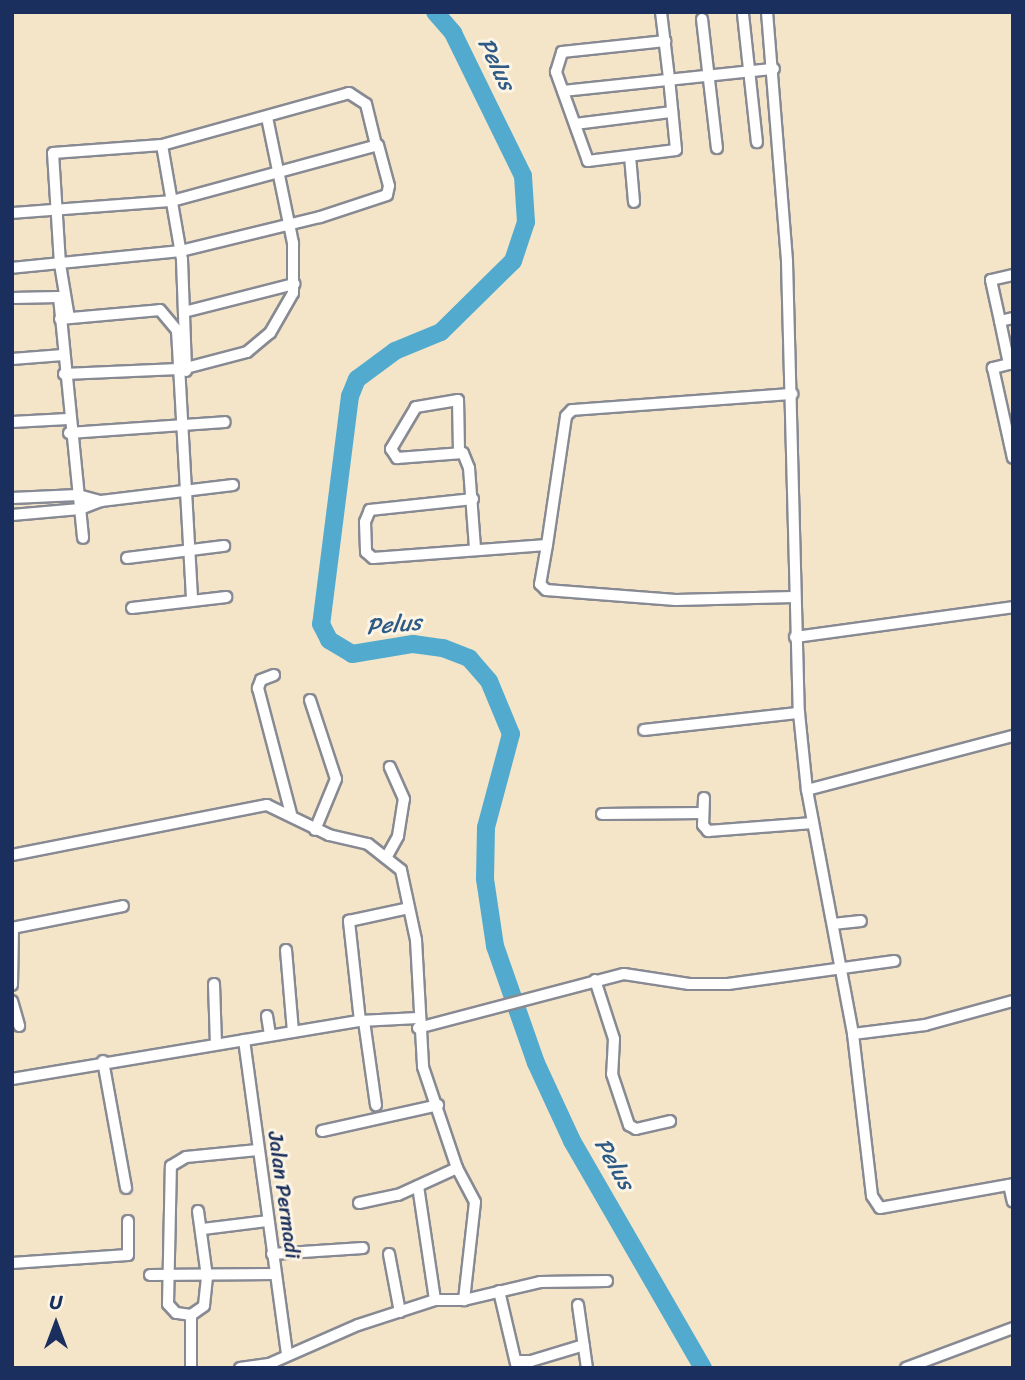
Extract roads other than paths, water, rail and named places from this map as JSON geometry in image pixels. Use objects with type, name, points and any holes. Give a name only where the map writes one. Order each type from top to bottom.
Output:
[{"type":"street","points":[[661,12],[665,41],[676,150],[588,161],[556,72],[562,52],[665,41]]},
{"type":"street","points":[[767,12],[774,69],[792,394],[794,597],[799,713],[807,790],[853,1034],[875,1205],[880,1208],[1011,1184],[1013,1202]]},
{"type":"street","points":[[743,14],[757,142]]},
{"type":"street","points":[[702,19],[717,148]]},
{"type":"street","points":[[563,91],[774,69]]},
{"type":"street","points":[[12,268],[60,264],[181,251],[290,224],[387,195],[389,186],[366,104],[349,93],[162,145],[53,153],[55,211],[60,264],[65,318],[64,374],[83,538]]},
{"type":"street","points":[[575,124],[672,112]]},
{"type":"street","points":[[64,374],[182,368],[232,359],[261,341],[285,311],[294,284],[290,224],[282,175],[267,117]]},
{"type":"street","points":[[162,145],[181,251],[184,312],[182,368]]},
{"type":"street","points":[[12,214],[172,201],[282,175],[376,145]]},
{"type":"street","points":[[630,156],[634,202]]},
{"type":"street","points":[[1013,275],[991,280],[1011,364],[993,368],[1013,458]]},
{"type":"street","points":[[184,312],[294,284]]},
{"type":"street","points":[[12,298],[56,295],[65,318]]},
{"type":"street","points":[[65,318],[142,310],[165,312],[177,330],[182,368],[189,489],[192,601]]},
{"type":"street","points":[[1000,321],[1013,318]]},
{"type":"street","points":[[12,359],[63,355]]},
{"type":"street","points":[[792,394],[572,410],[566,416],[540,584],[546,590],[676,600],[794,597]]},
{"type":"street","points":[[459,451],[397,458],[391,449],[413,410],[458,400],[459,451],[469,468],[475,548]]},
{"type":"street","points":[[12,422],[68,419]]},
{"type":"street","points":[[69,433],[225,422]]},
{"type":"street","points":[[12,514],[80,509],[101,501],[233,485]]},
{"type":"street","points":[[12,498],[78,495],[101,501]]},
{"type":"street","points":[[473,499],[370,510],[365,522],[366,548],[373,558],[475,548],[547,545]]},
{"type":"street","points":[[127,558],[224,546]]},
{"type":"street","points":[[132,608],[226,597]]},
{"type":"street","points":[[795,637],[1013,607]]},
{"type":"street","points":[[274,675],[261,680],[258,688],[291,814]]},
{"type":"street","points":[[310,701],[336,779],[314,830]]},
{"type":"street","points":[[644,730],[799,713]]},
{"type":"street","points":[[807,790],[1013,736]]},
{"type":"street","points":[[386,858],[398,836],[404,799],[390,767]]},
{"type":"street","points":[[704,798],[703,813],[708,831],[813,823]]},
{"type":"street","points":[[12,855],[267,805],[291,814],[314,830],[368,844],[401,870],[416,940],[418,1023],[424,1066],[438,1105],[453,1170],[475,1202],[464,1300]]},
{"type":"street","points":[[602,814],[703,813]]},
{"type":"street","points":[[12,985],[13,928],[123,906]]},
{"type":"street","points":[[376,1105],[349,921],[409,908]]},
{"type":"street","points":[[833,924],[861,921]]},
{"type":"street","points":[[286,950],[293,1031]]},
{"type":"street","points":[[12,1079],[103,1061],[362,1021],[418,1023],[494,1008],[595,980],[641,974],[690,984],[728,984],[842,971],[894,961]]},
{"type":"street","points":[[595,980],[614,1039],[612,1074],[629,1125],[636,1129],[670,1121]]},
{"type":"street","points":[[214,984],[216,1044]]},
{"type":"street","points":[[12,1001],[19,1026]]},
{"type":"street","points":[[853,1034],[925,1025],[1013,1001]]},
{"type":"street","points":[[267,1016],[270,1035]]},
{"type":"street","name":"Jalan Permadi","points":[[244,1040],[287,1355]]},
{"type":"street","points":[[103,1061],[126,1188]]},
{"type":"street","points":[[322,1131],[438,1105]]},
{"type":"street","points":[[191,1315],[170,1309],[172,1162],[258,1150]]},
{"type":"street","points":[[359,1203],[418,1186],[453,1170]]},
{"type":"street","points":[[418,1186],[435,1300]]},
{"type":"street","points":[[191,1315],[204,1306],[207,1277],[204,1229],[198,1211]]},
{"type":"street","points":[[12,1263],[128,1255],[128,1221]]},
{"type":"street","points":[[204,1229],[267,1221]]},
{"type":"street","points":[[272,1254],[363,1248]]},
{"type":"street","points":[[388,1254],[400,1312]]},
{"type":"street","points":[[150,1275],[207,1277],[275,1274]]},
{"type":"street","points":[[240,1368],[269,1364],[435,1300],[464,1300],[540,1282],[607,1281]]},
{"type":"street","points":[[499,1291],[517,1364],[584,1345]]},
{"type":"street","points":[[578,1305],[587,1368]]},
{"type":"street","points":[[191,1315],[191,1368]]},
{"type":"street","points":[[906,1368],[1013,1328]]},
{"type":"waterway","name":"Pelus","points":[[435,12],[453,33],[523,176],[526,222],[513,261],[441,332],[395,351],[357,379],[350,396],[321,624],[329,640],[352,654],[413,644],[443,648],[469,658],[489,681],[511,734],[486,827],[485,879],[495,946],[536,1063],[572,1141],[703,1368]]}]
